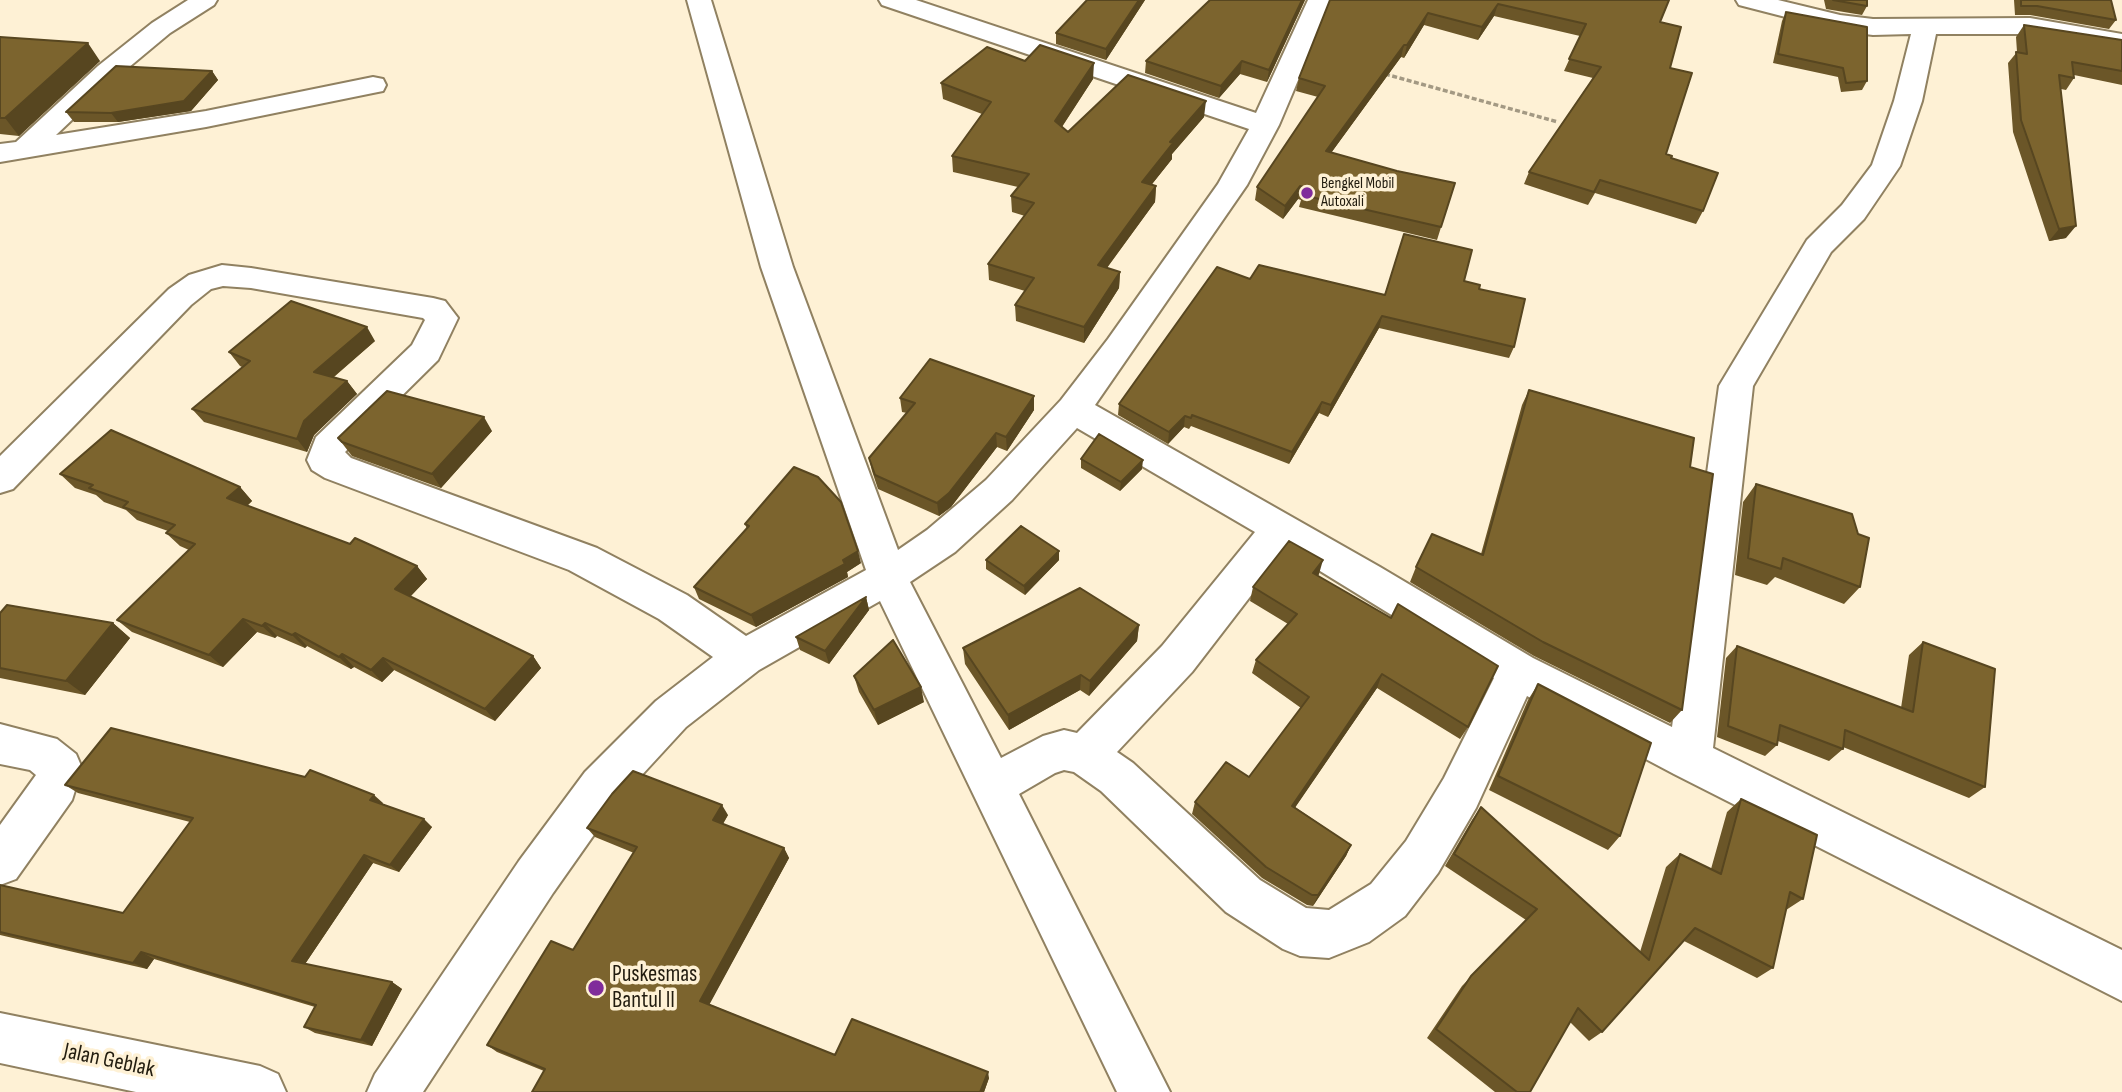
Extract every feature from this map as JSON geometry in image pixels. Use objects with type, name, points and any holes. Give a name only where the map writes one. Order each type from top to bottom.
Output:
[{"type":"street","points":[[13,151],[161,28],[205,0]]},
{"type":"street","points":[[698,0],[777,267],[888,577],[1144,1092]]},
{"type":"street","points":[[891,0],[1265,125]]},
{"type":"street","points":[[1748,0],[1795,6],[1873,27],[2031,26],[2122,42]]},
{"type":"street","points":[[393,1092],[536,877],[601,787],[671,714],[744,657],[888,577],[941,541],[1025,464],[1073,409],[1120,347],[1232,185],[1265,125],[1320,3]]},
{"type":"street","points":[[1690,760],[1736,386],[1794,292],[1818,247],[1853,212],[1886,166],[1908,101],[1925,28]]},
{"type":"street","points":[[13,151],[206,119],[373,85]]},
{"type":"street","points":[[0,479],[180,297],[200,282],[222,275],[251,278],[433,309],[442,317],[426,352],[341,433],[329,447],[325,460],[338,468],[583,559],[673,607],[744,657]]},
{"type":"street","points":[[1073,409],[1281,528],[1518,671],[2122,976]]},
{"type":"street","points":[[1085,755],[1177,659],[1281,528]]},
{"type":"street","points":[[997,797],[1043,756],[1064,750],[1085,755],[1117,777],[1244,896],[1300,932],[1329,934],[1352,925],[1388,900],[1422,856],[1460,793],[1518,671]]},
{"type":"street","points":[[0,744],[42,753],[60,768],[56,785],[0,863]]},
{"type":"street","name":"Jalan Geblak","points":[[0,1038],[260,1092]]},
{"type":"path","points":[[1377,72],[1558,122]]},
{"type":"building","points":[[1087,0],[1139,0],[1106,49],[1056,33]]},
{"type":"building","points":[[1210,0],[1302,0],[1269,70],[1242,61],[1221,86],[1146,61]]},
{"type":"building","points":[[1330,0],[1669,0],[1660,22],[1681,27],[1670,68],[1692,73],[1666,154],[1718,173],[1703,211],[1600,180],[1594,192],[1529,172],[1601,67],[1569,59],[1586,24],[1498,4],[1482,27],[1428,13],[1407,45],[1404,45],[1326,151],[1397,171],[1455,183],[1441,227],[1302,195],[1306,188],[1300,186],[1285,206],[1257,187],[1325,86],[1299,78]]},
{"type":"building","points":[[1833,0],[1867,0],[1867,6]]},
{"type":"building","points":[[2021,0],[2111,0],[2116,20],[2037,6],[2021,6]]},
{"type":"building","points":[[1786,12],[1867,27],[1867,81],[1846,83],[1843,68],[1778,54]]},
{"type":"building","points":[[2024,25],[2122,40],[2122,71],[2072,62],[2074,78],[2059,75],[2076,226],[2059,229],[2021,120],[2016,52],[2027,54]]},
{"type":"building","points":[[0,37],[88,43],[5,118],[0,118]]},
{"type":"building","points":[[1040,45],[1094,63],[1055,121],[1068,132],[1128,75],[1206,101],[1170,142],[1173,143],[1142,182],[1156,186],[1098,265],[1120,272],[1084,327],[1015,305],[1034,278],[988,264],[1034,203],[1011,196],[1029,174],[952,156],[991,102],[941,83],[987,47],[1025,61]]},
{"type":"building","points":[[116,66],[212,71],[184,101],[111,113],[66,112]]},
{"type":"building","points":[[1404,234],[1472,250],[1464,281],[1480,285],[1479,289],[1525,299],[1514,347],[1382,316],[1331,405],[1322,402],[1292,452],[1192,415],[1191,418],[1185,416],[1169,432],[1119,404],[1217,267],[1250,279],[1259,265],[1385,295]]},
{"type":"building","points":[[291,301],[367,327],[314,372],[347,381],[304,421],[297,439],[192,409],[250,361],[229,352]]},
{"type":"building","points":[[930,359],[1034,396],[1006,437],[996,433],[949,493],[937,503],[875,475],[869,458],[915,403],[900,398]]},
{"type":"building","points":[[1529,390],[1694,438],[1690,467],[1713,474],[1682,710],[1543,642],[1416,567],[1432,534],[1483,555]]},
{"type":"building","points":[[387,391],[484,417],[432,474],[342,442],[338,438]]},
{"type":"building","points":[[111,430],[240,487],[227,498],[350,544],[355,538],[417,566],[395,589],[533,656],[485,709],[383,658],[371,670],[342,654],[339,657],[295,633],[292,635],[265,623],[262,626],[243,619],[209,655],[117,620],[195,544],[166,533],[175,525],[123,507],[128,502],[89,488],[93,485],[60,474]]},
{"type":"building","points":[[1099,434],[1143,460],[1121,482],[1081,459]]},
{"type":"building","points":[[794,467],[818,477],[841,502],[858,551],[843,560],[845,564],[751,615],[694,587],[749,526],[745,524]]},
{"type":"building","points":[[1756,484],[1852,514],[1858,534],[1869,538],[1860,587],[1783,558],[1781,569],[1748,558]]},
{"type":"building","points":[[1021,526],[1059,551],[1024,586],[986,560]]},
{"type":"building","points":[[1289,541],[1323,560],[1313,573],[1391,618],[1398,604],[1498,666],[1468,727],[1382,674],[1292,806],[1351,845],[1318,895],[1312,895],[1266,867],[1195,802],[1226,762],[1249,777],[1309,697],[1256,660],[1297,614],[1253,587]]},
{"type":"building","points":[[1080,588],[1139,625],[1090,681],[1081,675],[1008,715],[963,648]]},
{"type":"building","points":[[866,597],[825,651],[796,637]]},
{"type":"building","points":[[7,605],[113,623],[66,681],[0,668],[0,613]]},
{"type":"building","points":[[893,640],[921,687],[874,710],[854,676]]},
{"type":"building","points":[[1923,642],[1995,669],[1985,787],[1845,730],[1843,749],[1780,725],[1777,745],[1728,726],[1737,646],[1913,712]]},
{"type":"building","points":[[1538,684],[1651,743],[1620,836],[1498,776]]},
{"type":"building","points":[[111,728],[305,777],[310,770],[374,795],[370,800],[424,819],[390,865],[364,855],[292,961],[392,982],[361,1040],[304,1027],[316,1005],[141,952],[133,963],[0,932],[0,885],[123,913],[193,818],[65,785]]},
{"type":"building","points":[[633,771],[722,805],[713,820],[784,848],[700,1001],[835,1055],[852,1019],[988,1072],[980,1092],[532,1092],[545,1069],[487,1045],[551,941],[573,950],[637,847],[587,828]]},
{"type":"building","points":[[1741,799],[1817,835],[1803,899],[1790,892],[1773,968],[1695,928],[1602,1032],[1578,1008],[1530,1092],[1517,1092],[1436,1029],[1471,976],[1537,909],[1454,854],[1481,807],[1649,960],[1680,854],[1721,874]]},
{"type":"place","name":"Bengkel Mobil Autoxali","points":[[1307,193]]},
{"type":"place","name":"Puskesmas Bantul II","points":[[596,988]]}]
